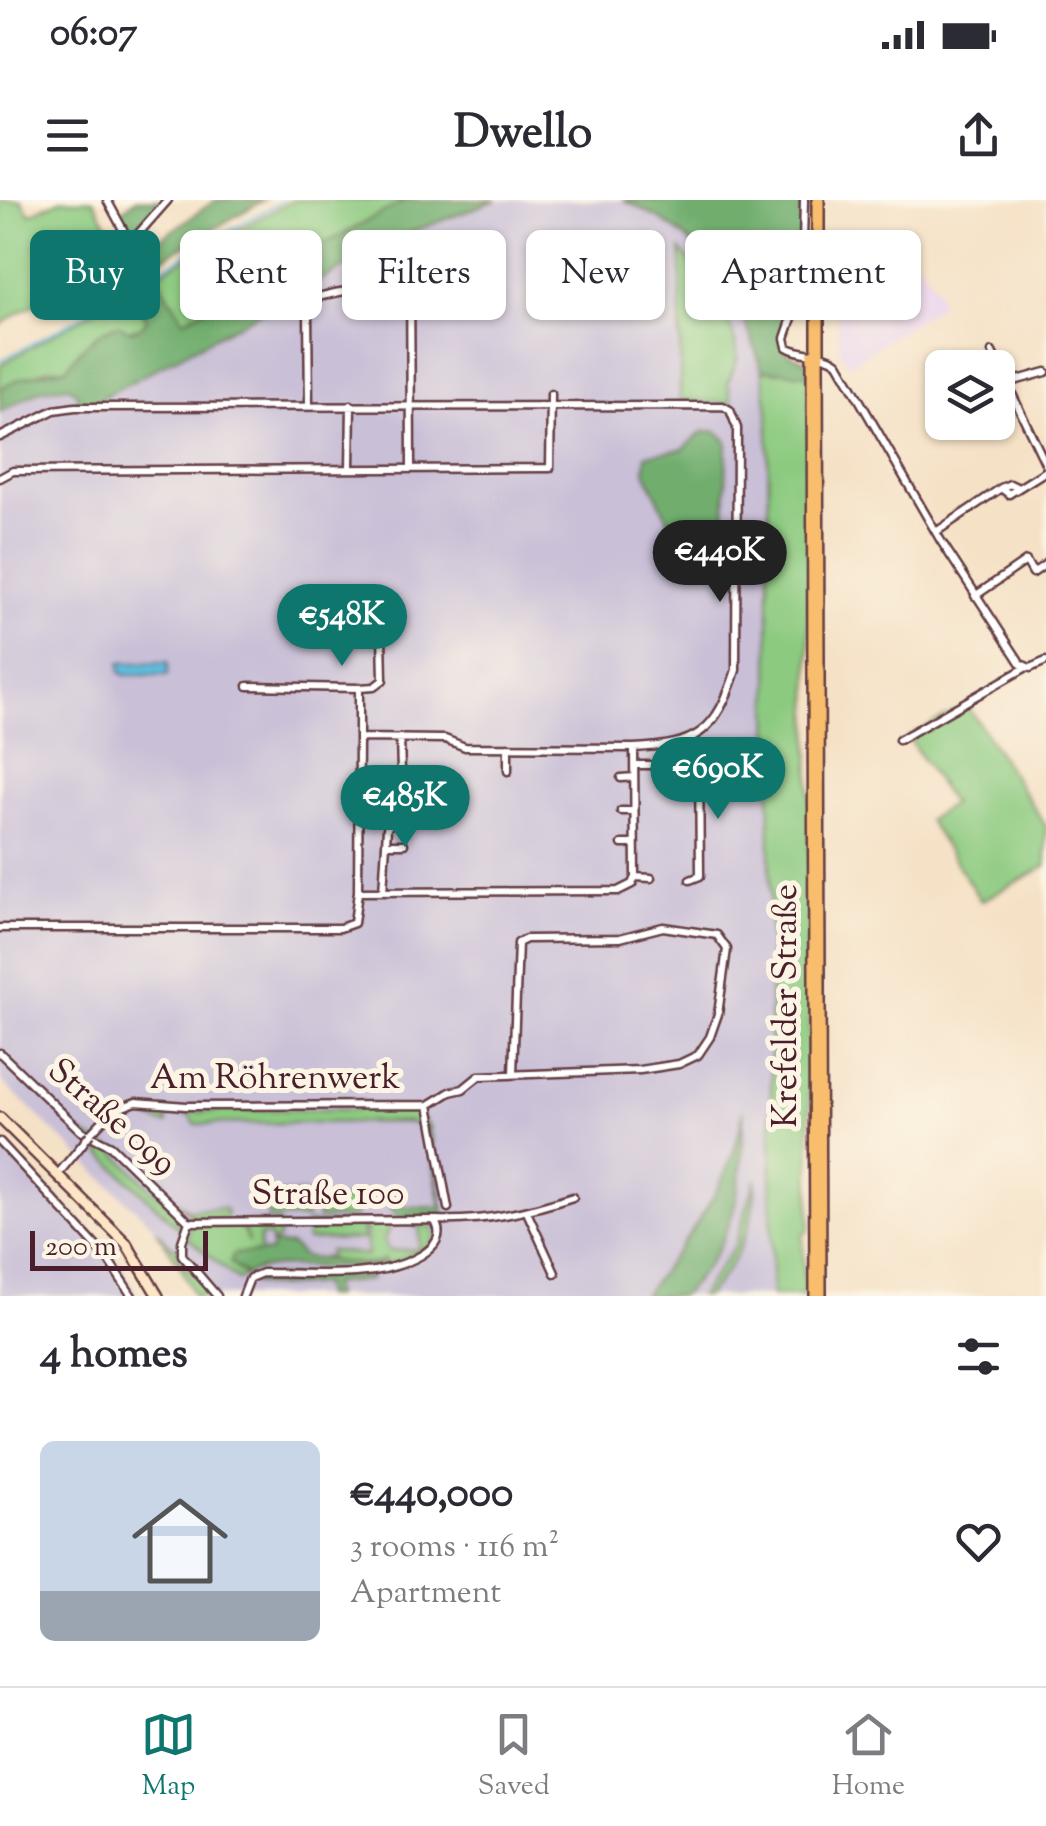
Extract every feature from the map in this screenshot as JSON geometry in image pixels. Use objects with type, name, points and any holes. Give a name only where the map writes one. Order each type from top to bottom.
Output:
[{"type":"highway","name":"Krefelder Straße","points":[[811,200],[815,355]]},
{"type":"main road","name":"Krefelder Straße","points":[[815,355],[818,1296]]},
{"type":"main road","points":[[0,1118],[126,1243],[158,1296]]},
{"type":"street","points":[[106,200],[124,230]]},
{"type":"street","points":[[142,230],[168,200]]},
{"type":"street","points":[[811,200],[802,289],[785,338],[790,350],[833,358],[838,363],[975,596],[1025,668]]},
{"type":"street","points":[[310,406],[308,313],[313,299],[342,292]]},
{"type":"street","points":[[409,320],[410,467]]},
{"type":"street","points":[[1015,381],[1046,372]]},
{"type":"street","points":[[0,478],[12,472],[550,468],[551,394]]},
{"type":"street","points":[[936,532],[1001,488],[1009,494],[1046,468],[1015,400]]},
{"type":"street","points":[[350,468],[351,405]]},
{"type":"street","points":[[0,436],[54,410],[75,408],[410,405],[722,406],[730,410],[735,417],[736,670],[718,713],[692,739],[669,746],[634,748],[465,747],[446,739],[359,738]]},
{"type":"street","points":[[975,596],[1026,561],[1033,573],[1046,564]]},
{"type":"street","points":[[248,686],[374,688],[383,680],[382,635]]},
{"type":"street","points":[[899,740],[1025,668],[1046,661]]},
{"type":"street","points":[[0,928],[340,928],[354,922],[358,892],[359,688]]},
{"type":"street","points":[[400,738],[401,772]]},
{"type":"street","points":[[690,880],[700,876],[699,760],[692,739]]},
{"type":"street","points":[[508,747],[508,771]]},
{"type":"street","points":[[358,892],[626,890],[635,877],[634,748]]},
{"type":"street","points":[[690,764],[699,760]]},
{"type":"street","points":[[634,765],[650,765]]},
{"type":"street","points":[[621,778],[634,777]]},
{"type":"street","points":[[383,892],[387,828],[398,815],[399,805]]},
{"type":"street","points":[[622,811],[634,812]]},
{"type":"street","points":[[387,844],[404,844]]},
{"type":"street","points":[[622,844],[634,844]]},
{"type":"street","points":[[635,877],[650,878]]},
{"type":"street","name":"Am Röhrenwerk","points":[[58,1174],[112,1110],[136,1102],[200,1106],[429,1105],[463,1089],[479,1076],[640,1070],[679,1064],[698,1054],[710,1037],[727,959],[725,943],[716,935],[675,927],[620,938],[526,939],[518,943],[514,1073]]},
{"type":"street","name":"Straße 099","points":[[0,1053],[80,1132],[111,1146],[189,1222]]},
{"type":"street","points":[[429,1105],[448,1208]]},
{"type":"street","points":[[0,1142],[107,1258],[132,1296]]},
{"type":"street","points":[[434,1220],[483,1220],[527,1212],[573,1196]]},
{"type":"street","points":[[527,1212],[555,1272]]},
{"type":"street","name":"Straße 100","points":[[189,1222],[434,1220],[440,1231],[435,1246],[387,1269],[262,1273],[250,1278],[243,1296]]},
{"type":"street","points":[[189,1222],[182,1255],[217,1296]]},
{"type":"shaded area","points":[[496,200],[623,200],[653,214],[685,237],[685,320],[744,320],[755,344],[768,411],[772,1296],[194,1296],[181,1267],[155,1228],[0,1080],[0,412],[41,390],[68,386],[92,403],[246,320],[322,320],[322,279],[342,268],[342,320],[506,320],[506,230],[417,230]]},
{"type":"shaded area","points":[[921,266],[937,289],[941,304],[921,317]]},
{"type":"shaded area","points":[[838,320],[917,320],[849,365],[840,352]]},
{"type":"shaded area","points":[[0,1138],[105,1245],[122,1266],[137,1296],[0,1296]]},
{"type":"green space","points":[[0,200],[21,200],[30,214],[60,200],[93,200],[110,230],[30,230],[30,307],[0,325]]},
{"type":"green space","points":[[136,200],[159,200],[138,230],[128,230],[120,219],[121,211]]},
{"type":"green space","points":[[216,200],[264,200],[212,230],[180,230],[180,248],[163,258],[160,239]]},
{"type":"green space","points":[[293,200],[406,200],[351,230],[342,230],[342,235],[322,246],[322,230],[238,230]]},
{"type":"green space","points":[[406,200],[496,200],[417,230],[350,230]]},
{"type":"green space","points":[[623,200],[802,200],[802,230],[685,230],[685,238]]},
{"type":"green space","points":[[342,235],[342,268],[322,279],[322,245]]},
{"type":"green space","points":[[681,250],[685,255],[685,320],[727,320],[738,357],[728,383],[732,403],[680,400]]},
{"type":"green space","points":[[180,261],[180,316],[160,283],[160,272]]},
{"type":"green space","points":[[160,283],[180,320],[246,320],[92,403],[77,403],[77,393],[68,386],[41,390],[0,412],[0,389],[8,384],[67,368],[89,342],[111,327],[118,325],[130,331],[142,327],[146,320],[160,320]]},
{"type":"green space","points":[[78,320],[147,320],[142,328],[98,334],[68,368],[48,369],[0,389],[0,365]]},
{"type":"green space","points":[[743,320],[788,320],[782,338],[787,353],[806,361],[809,374],[762,370]]},
{"type":"green space","points":[[762,370],[809,374],[810,1224],[803,1235],[804,1296],[772,1296],[768,411]]},
{"type":"green space","points":[[716,431],[727,441],[724,565],[684,556],[680,530],[671,526],[645,471],[646,455],[683,449],[702,432]]},
{"type":"green space","points":[[967,705],[1046,826],[1046,866],[981,901],[928,820],[952,804],[908,737]]},
{"type":"green space","points":[[415,1109],[429,1127],[407,1122],[195,1124],[190,1115],[167,1115],[167,1124],[140,1115],[218,1110]]},
{"type":"green space","points":[[743,1110],[738,1187],[726,1233],[715,1255],[681,1296],[643,1296],[719,1185],[738,1136]]},
{"type":"green space","points":[[423,1127],[429,1128],[445,1217],[397,1217],[391,1208],[392,1192],[399,1192],[404,1207],[441,1207]]},
{"type":"green space","points":[[76,1130],[111,1149],[177,1213],[182,1231]]},
{"type":"green space","points":[[756,1179],[752,1213],[742,1243],[717,1283],[706,1296],[700,1296],[735,1246]]},
{"type":"green space","points":[[268,1194],[306,1194],[306,1218],[268,1218]]},
{"type":"green space","points":[[352,1199],[357,1203],[355,1217],[318,1218],[318,1205],[323,1200]]},
{"type":"green space","points":[[177,1202],[189,1210],[224,1208],[227,1213],[225,1218],[194,1218]]},
{"type":"green space","points":[[196,1223],[239,1223],[249,1243],[242,1223],[279,1223],[279,1227],[273,1228],[279,1232],[279,1239],[271,1243],[270,1236],[260,1236],[260,1252],[238,1255],[230,1262],[245,1276],[238,1280],[188,1238],[189,1228]]},
{"type":"green space","points":[[307,1223],[362,1223],[363,1239],[307,1240]]},
{"type":"green space","points":[[392,1223],[384,1239],[388,1251],[419,1249],[420,1227],[415,1227],[415,1223],[429,1224],[436,1235],[426,1249],[386,1265],[384,1261],[353,1264],[321,1257],[329,1257],[329,1251],[367,1255],[366,1224]]},
{"type":"green space","points":[[156,1230],[178,1248],[181,1262],[214,1296],[194,1296],[181,1267]]},
{"type":"green space","points":[[271,1244],[291,1245],[304,1257],[363,1264],[376,1264],[383,1259],[386,1265],[274,1267],[246,1275],[230,1262],[234,1254],[271,1252]]},
{"type":"green space","points":[[273,1276],[370,1276],[371,1280],[332,1284],[334,1296],[324,1296],[322,1284],[271,1287],[253,1283]]},
{"type":"water","points":[[168,662],[168,675],[120,672],[120,663]]},
{"type":"waterway","points":[[160,269],[284,200]]},
{"type":"waterway","points":[[0,361],[75,320]]}]
